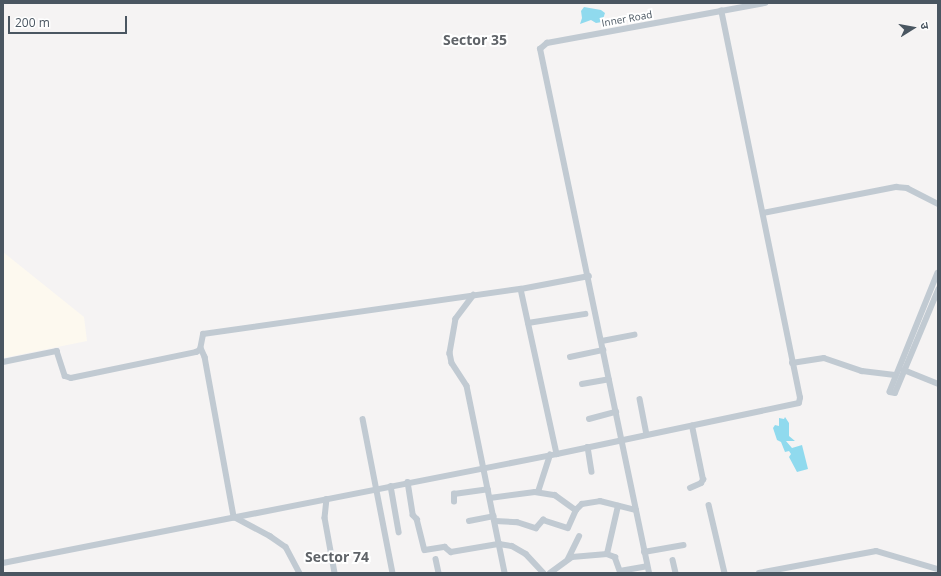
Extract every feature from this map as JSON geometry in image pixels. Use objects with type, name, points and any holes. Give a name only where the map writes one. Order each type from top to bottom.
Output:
[{"type":"street","name":"Inner Road","points":[[589,276],[540,48],[547,43],[766,3]]},
{"type":"street","points":[[3,563],[483,467],[557,454],[621,439],[796,405],[800,398],[721,12]]},
{"type":"street","points":[[762,213],[896,187],[907,188],[938,204]]},
{"type":"street","points":[[938,273],[889,390],[893,394],[938,290]]},
{"type":"street","points":[[234,517],[205,357],[201,348],[203,334],[521,289],[589,276],[649,573]]},
{"type":"street","points":[[521,289],[557,454]]},
{"type":"street","points":[[474,295],[456,319],[450,353],[452,363],[467,386],[505,573]]},
{"type":"street","points":[[528,323],[585,314]]},
{"type":"street","points":[[602,341],[634,334]]},
{"type":"street","points":[[3,362],[57,351],[65,376],[71,378],[194,353],[201,348]]},
{"type":"street","points":[[570,357],[603,350]]},
{"type":"street","points":[[792,363],[824,358],[862,371],[895,375]]},
{"type":"street","points":[[904,370],[938,384]]},
{"type":"street","points":[[582,384],[609,379]]},
{"type":"street","points":[[640,399],[647,434]]},
{"type":"street","points":[[589,419],[616,412]]},
{"type":"street","points":[[363,419],[393,573]]},
{"type":"street","points":[[690,488],[702,483],[703,480],[692,426]]},
{"type":"street","points":[[588,447],[592,472]]},
{"type":"street","points":[[538,492],[550,455]]},
{"type":"street","points":[[408,482],[413,515],[417,519],[425,550],[445,547],[451,552],[499,544],[518,548],[544,573]]},
{"type":"street","points":[[391,486],[399,532]]},
{"type":"street","points":[[454,502],[454,494],[488,489]]},
{"type":"street","points":[[490,498],[538,492],[555,495],[576,510]]},
{"type":"street","points":[[327,499],[325,518],[335,573]]},
{"type":"street","points":[[469,521],[494,519],[517,522],[536,528],[543,520],[568,528],[576,510],[580,505],[597,501],[636,510]]},
{"type":"street","points":[[710,505],[725,573]]},
{"type":"street","points":[[607,554],[618,506]]},
{"type":"street","points":[[234,517],[270,536],[286,547],[300,573]]},
{"type":"street","points":[[550,573],[568,559],[579,536]]},
{"type":"street","points":[[644,552],[683,545]]},
{"type":"street","points":[[759,573],[876,552],[938,569]]},
{"type":"street","points":[[568,559],[607,554],[615,557],[620,571],[647,566]]},
{"type":"street","points":[[436,559],[439,573]]},
{"type":"street","points":[[673,560],[676,573]]},
{"type":"shaded area","points":[[3,252],[84,317],[87,341],[3,358]]},
{"type":"water","points":[[584,7],[601,10],[605,13],[602,22],[596,23],[591,20],[580,24],[582,18],[581,11]]},
{"type":"water","points":[[785,417],[789,423],[789,436],[795,441],[786,441],[792,448],[802,445],[808,469],[797,472],[789,457],[791,454],[789,451],[785,452],[781,442],[777,440],[773,428],[775,425],[779,426],[779,418],[784,419]]},
{"type":"district","name":"Sector 35","points":[[475,40]]},
{"type":"district","name":"Sector 74","points":[[337,557]]}]
